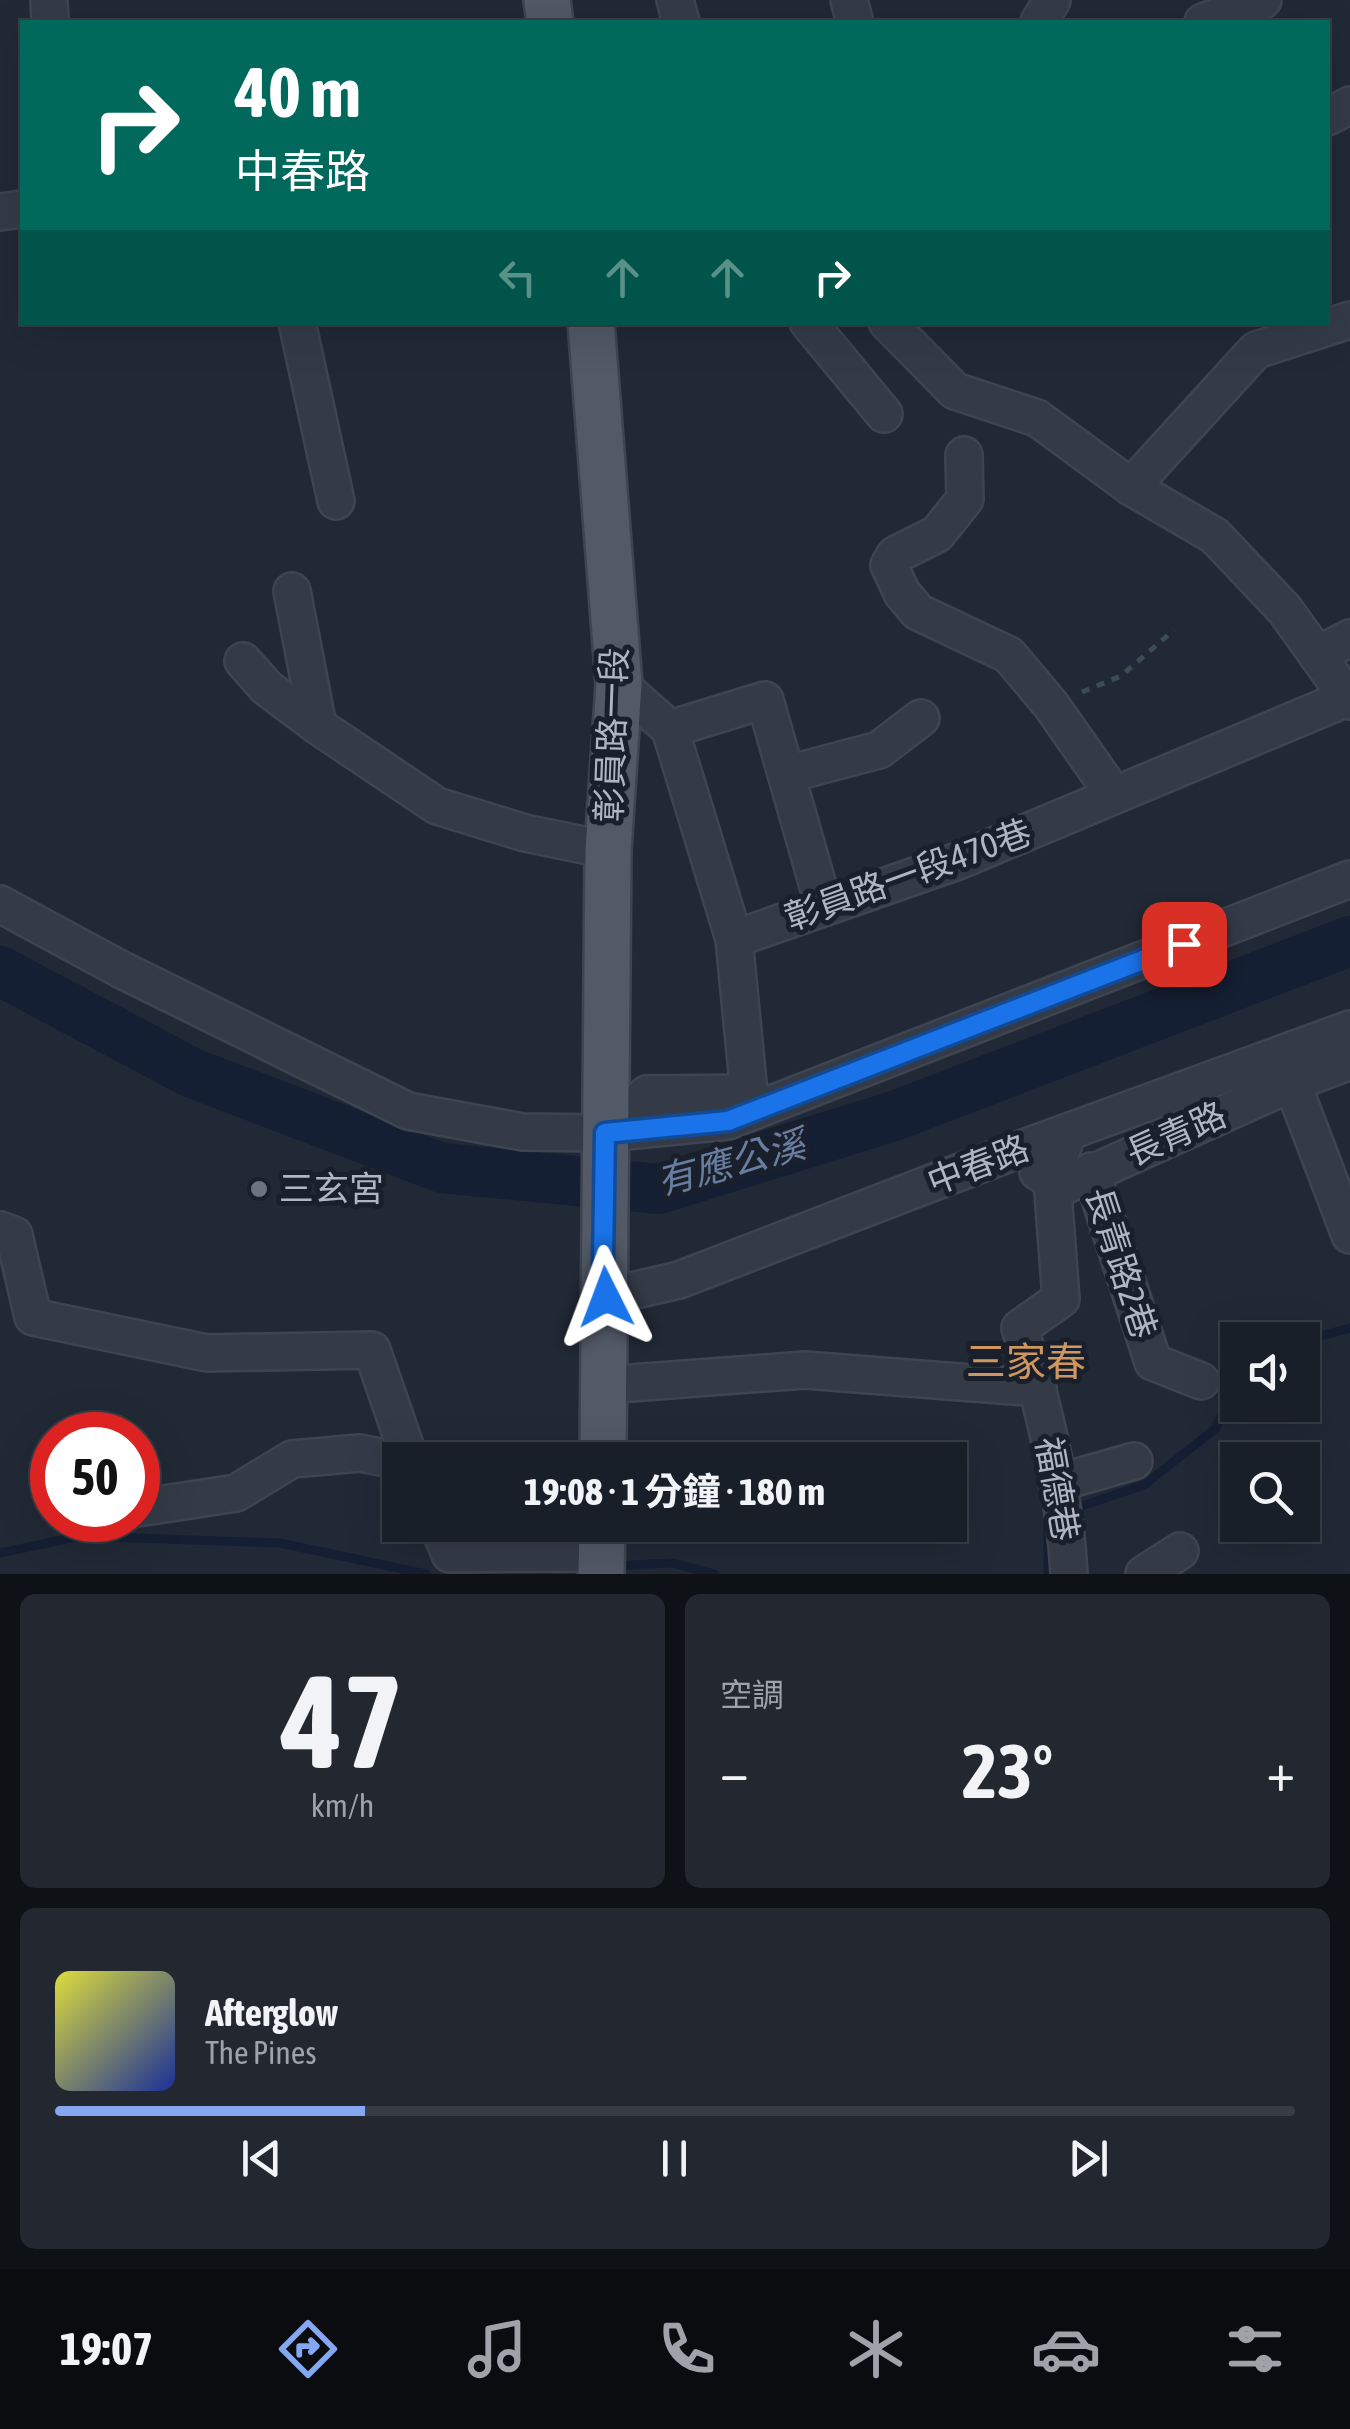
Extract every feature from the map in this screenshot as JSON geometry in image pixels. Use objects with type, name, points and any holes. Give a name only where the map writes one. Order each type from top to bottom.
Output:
[{"type":"main road","name":"彰員路一段","points":[[591,325],[620,684],[608,850],[604,1280]]},
{"type":"main road","points":[[603,1442],[604,1280]]},
{"type":"street","points":[[1209,20],[1264,0]]},
{"type":"street","points":[[298,325],[336,500]]},
{"type":"street","points":[[810,325],[884,414]]},
{"type":"street","points":[[890,325],[956,391],[1038,418],[1131,488],[1214,536],[1285,610],[1348,699]]},
{"type":"street","points":[[1131,488],[1249,336],[1318,325]]},
{"type":"street","points":[[964,456],[965,499],[936,534],[896,555],[888,565],[902,593],[918,612],[1009,655],[1051,705],[1114,795]]},
{"type":"street","points":[[292,591],[318,726]]},
{"type":"street","points":[[1317,656],[1350,638]]},
{"type":"street","points":[[243,661],[267,688],[437,806],[526,833],[608,850]]},
{"type":"street","points":[[605,1141],[647,1094],[749,1094],[734,939],[670,729],[620,684]]},
{"type":"street","name":"彰員路一段470巷","points":[[734,939],[958,861],[1348,699]]},
{"type":"street","points":[[670,729],[766,700],[824,907]]},
{"type":"street","points":[[788,774],[879,750],[921,718]]},
{"type":"street","points":[[0,904],[122,970],[408,1111],[523,1132],[605,1141],[728,1121],[1350,879]]},
{"type":"street","name":"中春路","points":[[604,1280],[679,1280],[1007,1154],[1350,1029]]},
{"type":"street","name":"長青路","points":[[1052,1179],[1064,1186],[1292,1083],[1350,1061]]},
{"type":"street","points":[[1292,1083],[1350,1234]]},
{"type":"street","name":"福德巷","points":[[1068,1132],[1052,1179],[1061,1298],[1020,1328],[1038,1388],[1068,1538],[1070,1574]]},
{"type":"street","points":[[1007,1154],[1052,1179]]},
{"type":"street","name":"長青路2巷","points":[[1091,1171],[1152,1362],[1201,1380]]},
{"type":"street","points":[[0,1230],[14,1234],[32,1317],[207,1353],[372,1350],[404,1442]]},
{"type":"street","points":[[604,1385],[805,1370],[1038,1388]]},
{"type":"street","points":[[160,1505],[236,1493],[292,1459],[360,1454],[382,1458]]},
{"type":"street","points":[[1057,1483],[1134,1461]]},
{"type":"street","points":[[473,1542],[601,1551]]},
{"type":"street","points":[[1144,1574],[1180,1550]]},
{"type":"path","points":[[1051,705],[1121,676],[1174,630]]},
{"type":"waterway","name":"有應公溪","points":[[0,971],[192,1073],[442,1168],[659,1189],[894,1116],[1350,941]]},
{"type":"waterway","points":[[1320,1336],[1350,1328]]},
{"type":"waterway","points":[[1073,1509],[1144,1485],[1215,1429],[1220,1419]]},
{"type":"waterway","points":[[1048,1522],[1048,1574]]},
{"type":"waterway","points":[[0,1553],[80,1536],[280,1543],[426,1574]]},
{"type":"waterway","points":[[614,1566],[672,1563],[715,1574]]},
{"type":"waterway","points":[[491,1574],[549,1570]]},
{"type":"place","name":"三玄宮","points":[[259,1189]]},
{"type":"district","name":"三家春","points":[[1026,1362]]},
{"type":"route","points":[[606,1297],[605,1133],[728,1121],[1184,944]]}]
